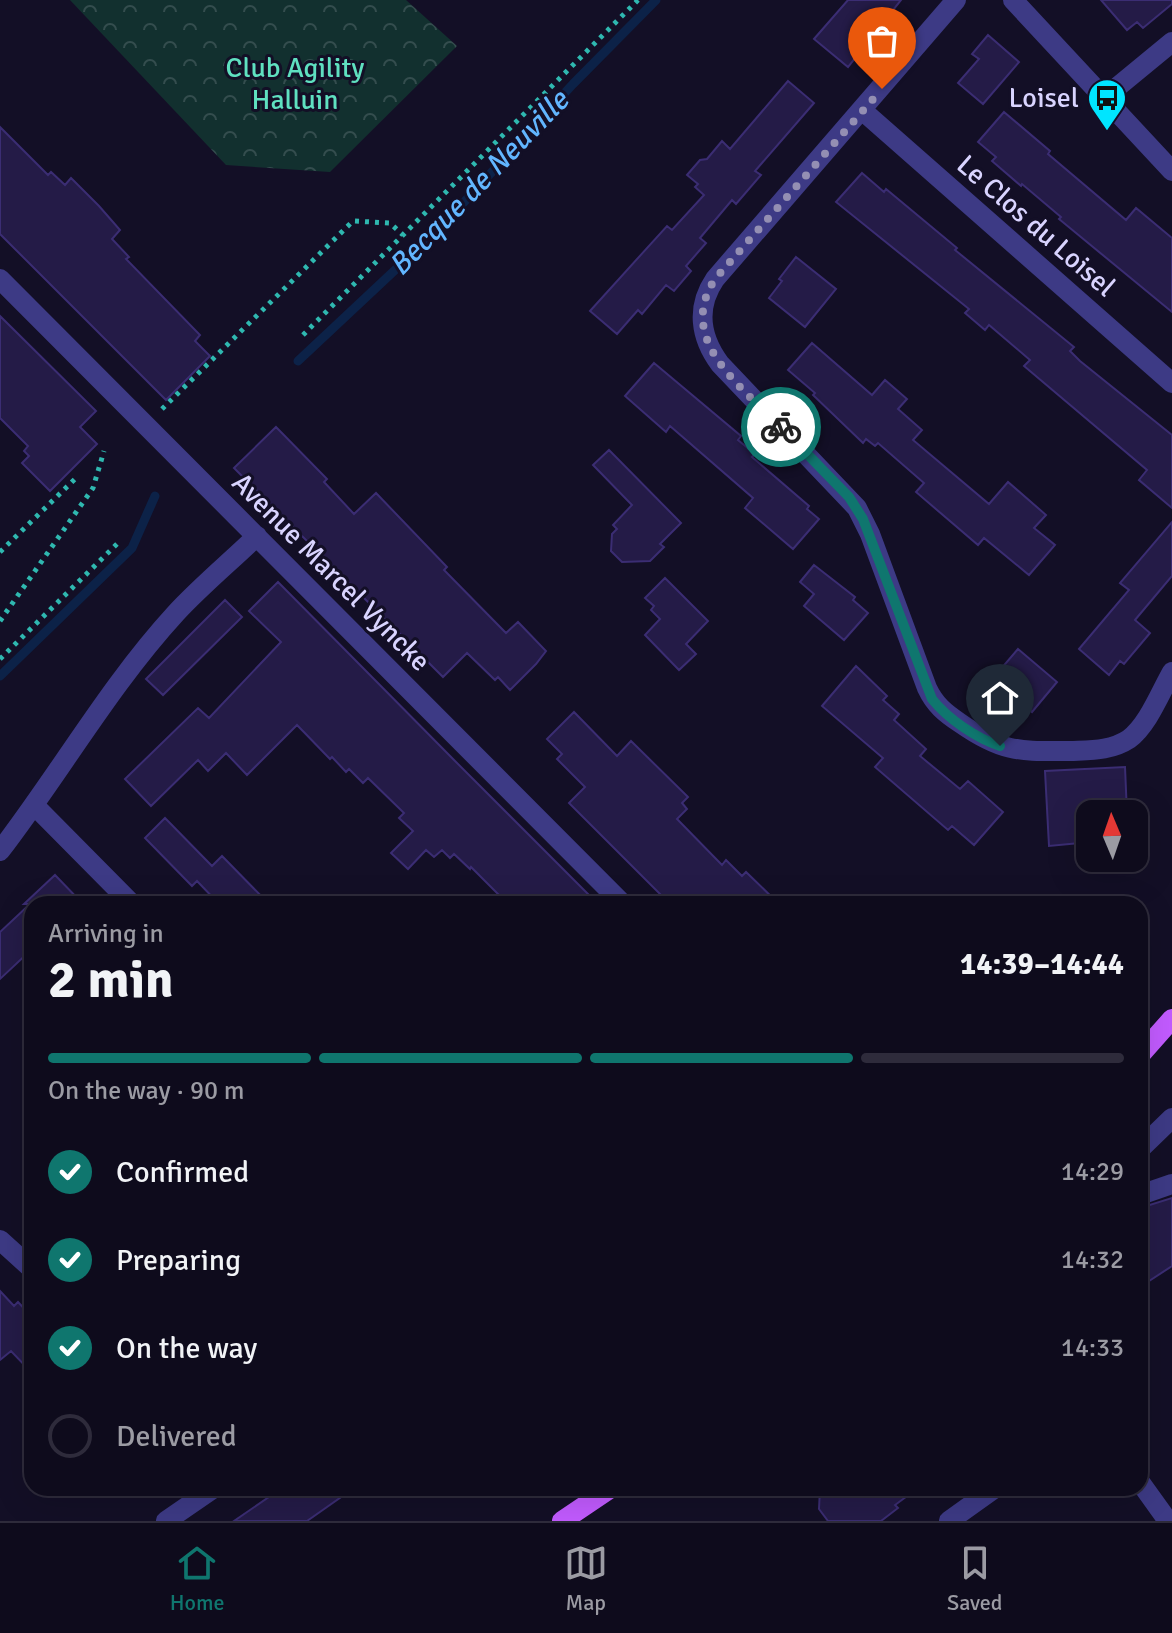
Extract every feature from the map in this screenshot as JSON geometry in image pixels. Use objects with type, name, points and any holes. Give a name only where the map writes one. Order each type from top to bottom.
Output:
[{"type":"main road","points":[[1148,1046],[1172,1019]]},
{"type":"main road","points":[[562,1521],[599,1496]]},
{"type":"street","points":[[956,0],[715,279],[707,292],[703,327],[711,352],[857,508],[870,534],[927,688],[941,710],[987,742],[1035,751],[1095,751],[1120,744],[1133,736],[1172,672]]},
{"type":"street","points":[[1013,0],[1172,171]]},
{"type":"street","points":[[1104,98],[1172,42]]},
{"type":"street","name":"Le Clos du Loisel","points":[[863,111],[1172,383]]},
{"type":"street","name":"Avenue Marcel Vyncke","points":[[0,279],[615,896]]},
{"type":"street","points":[[0,851],[158,634],[257,536]]},
{"type":"street","points":[[34,805],[124,896]]},
{"type":"street","points":[[1148,1141],[1172,1118]]},
{"type":"street","points":[[1148,1192],[1172,1184]]},
{"type":"street","points":[[0,1240],[24,1262]]},
{"type":"street","points":[[1148,1493],[1168,1521]]},
{"type":"street","points":[[166,1521],[202,1496]]},
{"type":"street","points":[[949,1521],[984,1496]]},
{"type":"path","points":[[303,335],[638,0]]},
{"type":"path","points":[[146,425],[353,221],[390,223],[403,235]]},
{"type":"path","points":[[0,621],[93,488],[104,451]]},
{"type":"path","points":[[0,552],[78,476]]},
{"type":"path","points":[[0,659],[119,542]]},
{"type":"green space","name":"Club Agility Halluin","points":[[70,0],[406,0],[457,46],[330,172],[226,165]]},
{"type":"building","points":[[848,0],[901,0],[848,67],[814,39]]},
{"type":"building","points":[[1101,0],[1172,0],[1172,4],[1143,28],[1137,22],[1127,30]]},
{"type":"building","points":[[988,35],[1019,62],[983,104],[958,83],[979,59],[972,54]]},
{"type":"building","points":[[788,81],[814,103],[755,171],[761,175],[736,204],[732,200],[700,238],[706,243],[686,266],[691,271],[674,291],[666,285],[642,314],[638,310],[617,334],[590,311],[667,226],[672,230],[704,195],[695,187],[698,184],[687,175],[700,160],[707,159],[722,141],[730,149]]},
{"type":"building","points":[[1004,112],[1126,220],[1136,208],[1172,238],[1172,312],[992,161],[996,157],[978,142]]},
{"type":"building","points":[[0,127],[48,175],[51,172],[65,185],[71,178],[99,206],[120,230],[112,239],[129,257],[126,259],[200,335],[195,341],[210,356],[166,400],[0,234]]},
{"type":"building","points":[[862,173],[957,248],[955,250],[1074,347],[1070,351],[1080,361],[1172,435],[1172,508],[1139,480],[1147,470],[1024,366],[1030,360],[989,325],[985,330],[965,313],[969,309],[836,202]]},
{"type":"building","points":[[796,257],[836,289],[805,327],[769,298]]},
{"type":"building","points":[[0,316],[96,411],[80,427],[97,444],[50,491],[22,463],[29,456],[24,451],[28,446],[0,418]]},
{"type":"building","points":[[812,343],[872,395],[885,380],[907,399],[898,409],[922,430],[913,440],[989,504],[1008,482],[1046,515],[1034,528],[1055,545],[1029,575],[984,538],[978,545],[916,492],[924,483],[878,443],[875,446],[866,439],[863,443],[788,370]]},
{"type":"building","points":[[654,363],[741,436],[738,440],[755,454],[752,457],[809,506],[807,509],[819,519],[793,549],[745,508],[753,498],[670,426],[666,432],[625,396]]},
{"type":"building","points":[[276,427],[327,479],[324,482],[354,514],[376,493],[447,567],[444,570],[506,633],[518,622],[546,651],[510,690],[467,653],[443,677],[234,468]]},
{"type":"building","points":[[609,450],[681,523],[660,544],[664,547],[650,561],[622,562],[611,551],[612,534],[617,529],[613,525],[632,505],[593,465]]},
{"type":"building","points":[[1172,522],[1172,576],[1135,620],[1150,633],[1124,664],[1120,661],[1109,675],[1079,649],[1129,590],[1120,583]]},
{"type":"building","points":[[814,565],[855,597],[853,600],[868,613],[844,640],[804,606],[814,594],[800,582]]},
{"type":"building","points":[[665,578],[708,621],[686,644],[696,654],[679,670],[645,635],[660,619],[651,610],[654,606],[645,598]]},
{"type":"building","points":[[278,582],[590,896],[500,896],[471,867],[454,854],[450,858],[442,850],[434,857],[426,850],[408,869],[391,853],[413,831],[399,818],[404,813],[368,778],[363,783],[349,769],[346,772],[332,757],[330,759],[297,725],[247,775],[226,753],[208,771],[198,760],[151,806],[125,779],[198,708],[209,718],[281,642],[249,611]]},
{"type":"building","points":[[225,600],[242,617],[163,695],[146,679]]},
{"type":"building","points":[[1018,649],[1057,682],[1032,712],[1015,698],[1011,702],[989,683]]},
{"type":"building","points":[[856,666],[887,696],[883,700],[899,714],[894,720],[926,749],[920,756],[960,789],[968,781],[1003,812],[974,845],[952,826],[948,830],[875,767],[883,758],[822,706]]},
{"type":"building","points":[[574,712],[617,756],[631,741],[688,797],[682,803],[687,809],[677,819],[722,865],[726,860],[742,876],[746,872],[771,896],[662,896],[569,803],[585,787],[557,759],[562,754],[547,739]]},
{"type":"building","points":[[1125,767],[1126,800],[1076,800],[1076,843],[1049,846],[1045,771]]},
{"type":"building","points":[[165,818],[212,866],[222,856],[261,896],[211,896],[197,881],[192,886],[145,838]]},
{"type":"building","points":[[55,875],[75,896],[33,896]]},
{"type":"building","points":[[24,910],[24,956],[0,979],[0,932]]},
{"type":"building","points":[[1172,1198],[1172,1266],[1148,1282],[1148,1206]]},
{"type":"building","points":[[0,1291],[14,1306],[18,1302],[24,1308],[24,1365],[11,1351],[0,1360]]},
{"type":"building","points":[[270,1496],[343,1496],[307,1521],[234,1521]]},
{"type":"building","points":[[820,1496],[907,1496],[881,1521],[828,1521],[819,1509]]},
{"type":"waterway","name":"Becque de Neuville","points":[[298,361],[442,226],[573,84],[656,0]]},
{"type":"waterway","name":"Becque de Neuville","points":[[0,676],[132,548],[155,496]]},
{"type":"way so far","points":[[781,427],[711,352],[703,327],[704,302],[715,279],[882,89]]},
{"type":"place","name":"Loisel","points":[[1107,132]]},
{"type":"route","points":[[781,427],[857,508],[870,534],[932,699],[941,710],[987,742],[1000,746]]}]
